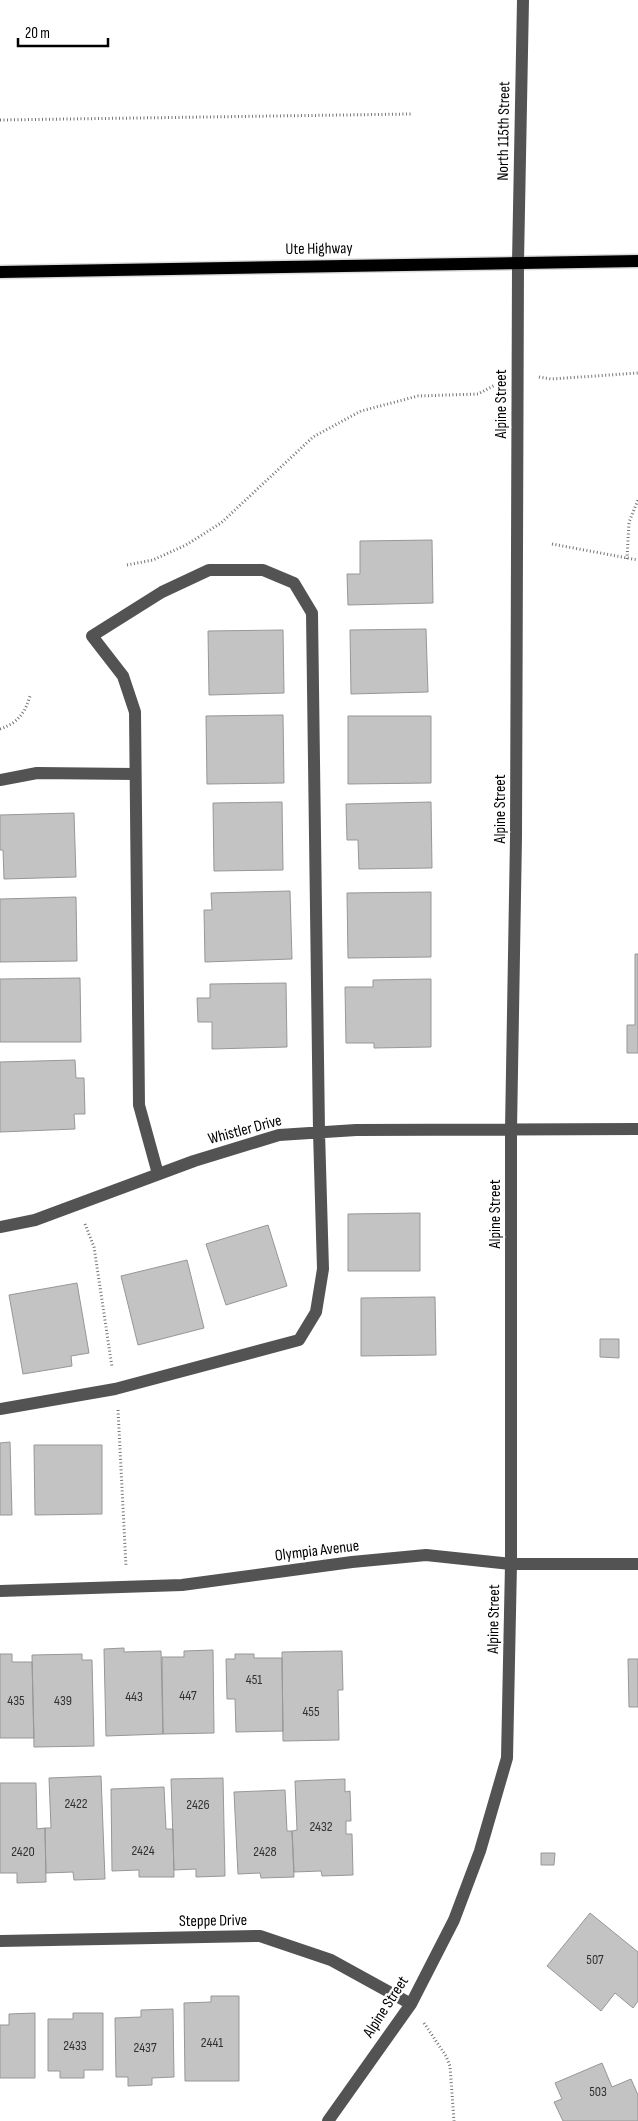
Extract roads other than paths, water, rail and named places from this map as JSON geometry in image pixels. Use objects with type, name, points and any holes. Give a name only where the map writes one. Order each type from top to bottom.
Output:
[{"type":"main road","name":"Ute Highway","points":[[0,272],[518,262],[638,262]]},
{"type":"street","name":"North 115th Street","points":[[518,262],[523,0]]},
{"type":"street","name":"Alpine Street","points":[[328,2121],[411,2004],[454,1920],[480,1852],[506,1758],[511,1564],[511,1130],[516,827],[518,262]]},
{"type":"street","points":[[0,1409],[115,1389],[299,1340],[316,1312],[323,1269],[319,1132],[312,613],[294,583],[262,570],[209,570],[162,592],[92,636],[123,676],[135,712],[139,1105],[158,1174]]},
{"type":"street","points":[[0,780],[37,773],[135,774]]},
{"type":"street","name":"Whistler Drive","points":[[0,1227],[36,1220],[158,1174],[279,1135],[356,1130],[638,1128]]},
{"type":"street","name":"Olympia Avenue","points":[[0,1591],[182,1585],[352,1562],[426,1555],[511,1564],[638,1564]]},
{"type":"street","name":"Steppe Drive","points":[[0,1941],[260,1936],[331,1960],[411,2004]]}]
